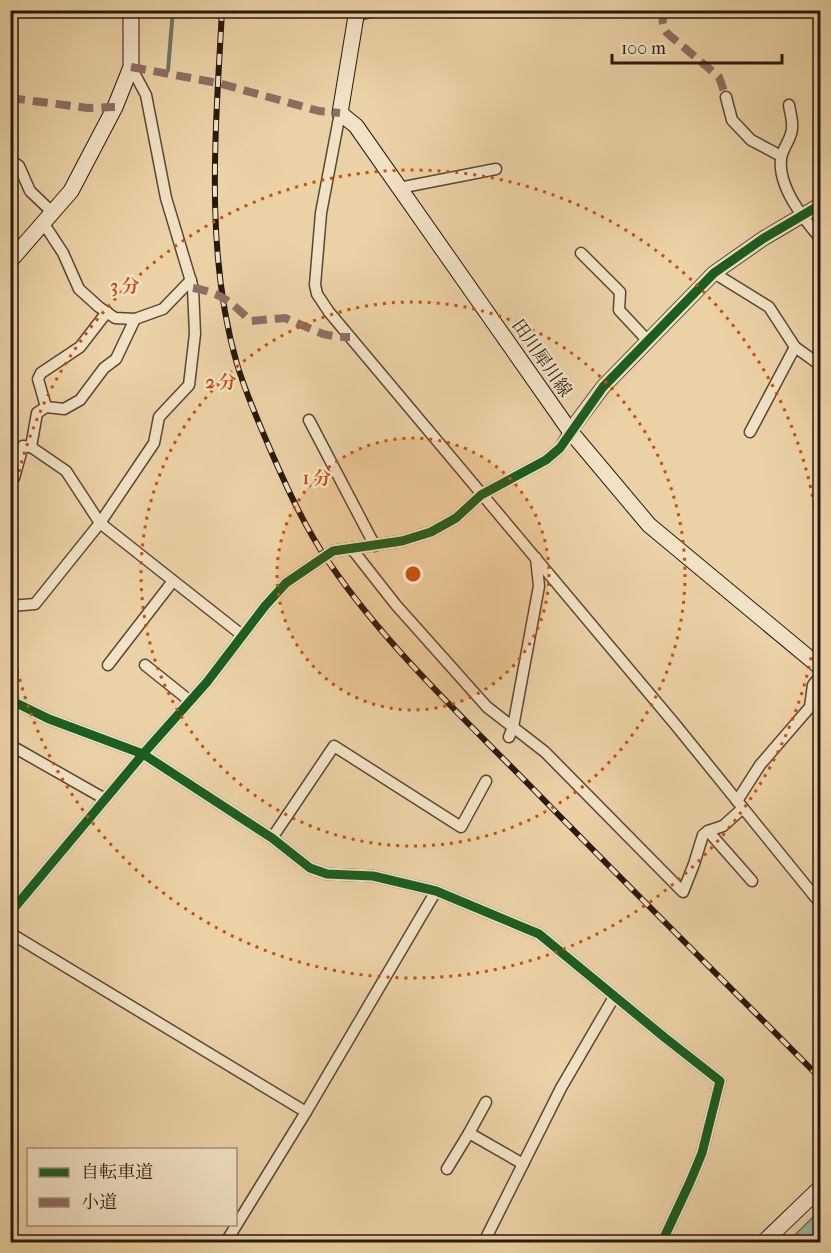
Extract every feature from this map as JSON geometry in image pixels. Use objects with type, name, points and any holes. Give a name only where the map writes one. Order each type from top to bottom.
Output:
[{"type":"main road","points":[[10,261],[70,191],[90,158],[115,107],[131,67],[131,10]]},
{"type":"main road","points":[[340,113],[355,13]]},
{"type":"main road","name":"田川犀川線","points":[[340,113],[356,126],[570,431],[649,525],[820,667]]},
{"type":"main road","points":[[764,1242],[820,1188]]},
{"type":"street","points":[[355,13],[375,10]]},
{"type":"street","points":[[10,606],[35,604],[100,523],[154,443],[159,417],[189,386],[195,334],[193,288],[166,198],[146,95],[131,67]]},
{"type":"street","points":[[726,97],[732,120],[751,140],[781,156]]},
{"type":"street","points":[[789,105],[793,130],[781,156],[780,170],[783,183],[802,215],[820,238]]},
{"type":"street","points":[[340,113],[321,213],[315,285],[317,294],[329,312],[536,558],[820,903]]},
{"type":"street","points":[[10,160],[19,166],[30,191],[48,218],[80,289],[115,318],[135,319],[163,309],[191,280]]},
{"type":"street","points":[[399,188],[496,169]]},
{"type":"street","points":[[10,913],[190,701],[286,583],[333,551],[402,541],[431,532],[456,518],[481,495],[546,460],[560,448],[603,387],[714,273],[820,205]]},
{"type":"street","points":[[581,253],[620,292],[620,310],[648,341]]},
{"type":"street","points":[[714,273],[769,307],[795,347],[820,366]]},
{"type":"street","points":[[46,407],[38,380],[41,373],[80,347],[107,312]]},
{"type":"street","points":[[31,447],[37,413],[46,407],[64,409],[80,400],[104,368],[116,359],[135,319]]},
{"type":"street","points":[[750,432],[795,347]]},
{"type":"street","points":[[309,420],[375,546]]},
{"type":"street","points":[[14,478],[23,446],[31,447],[66,471],[100,523],[242,635]]},
{"type":"street","points":[[352,549],[396,604],[511,732],[545,752],[683,892],[703,835],[723,826],[740,804],[760,765],[810,707],[813,685],[820,676]]},
{"type":"street","points":[[511,732],[539,586],[536,558]]},
{"type":"street","points":[[108,665],[173,581]]},
{"type":"street","points":[[145,664],[190,701]]},
{"type":"street","points":[[10,700],[49,719],[143,754],[273,838],[310,868],[327,874],[373,876],[436,891],[539,934],[614,998],[720,1081],[702,1153],[662,1242]]},
{"type":"street","points":[[10,745],[105,799]]},
{"type":"street","points":[[273,838],[334,746],[461,827],[486,781]]},
{"type":"street","points":[[708,831],[752,881]]},
{"type":"street","points":[[237,1224],[436,891]]},
{"type":"street","points":[[10,933],[306,1112]]},
{"type":"street","points":[[484,1242],[561,1088],[614,998]]},
{"type":"street","points":[[447,1169],[486,1102]]},
{"type":"street","points":[[469,1133],[523,1164]]},
{"type":"street","points":[[226,1242],[236,1226]]},
{"type":"shaded area","points":[[820,1210],[820,1242],[788,1242]]},
{"type":"waterway","points":[[168,70],[173,10]]},
{"type":"railway","points":[[222,10],[215,188],[216,233],[227,321],[237,364],[252,407],[283,478],[312,536],[353,596],[431,685],[820,1078]]},
{"type":"marked path","points":[[667,10],[662,22],[667,33],[719,77],[726,97]]},
{"type":"marked path","points":[[131,67],[218,83],[319,111],[340,113]]},
{"type":"marked path","points":[[10,98],[88,108],[115,107]]},
{"type":"marked path","points":[[193,288],[225,299],[251,321],[285,318],[323,334],[350,337]]},
{"type":"cycle path","points":[[10,913],[143,754],[207,682],[265,606],[286,583],[333,551],[402,541],[431,532],[456,518],[481,495],[546,460],[560,448],[603,387],[714,273],[764,238],[820,205]]},
{"type":"cycle path","points":[[10,700],[49,719],[143,754],[272,838],[310,868],[327,874],[373,876],[436,891],[539,934],[720,1081],[702,1153],[662,1242]]}]
